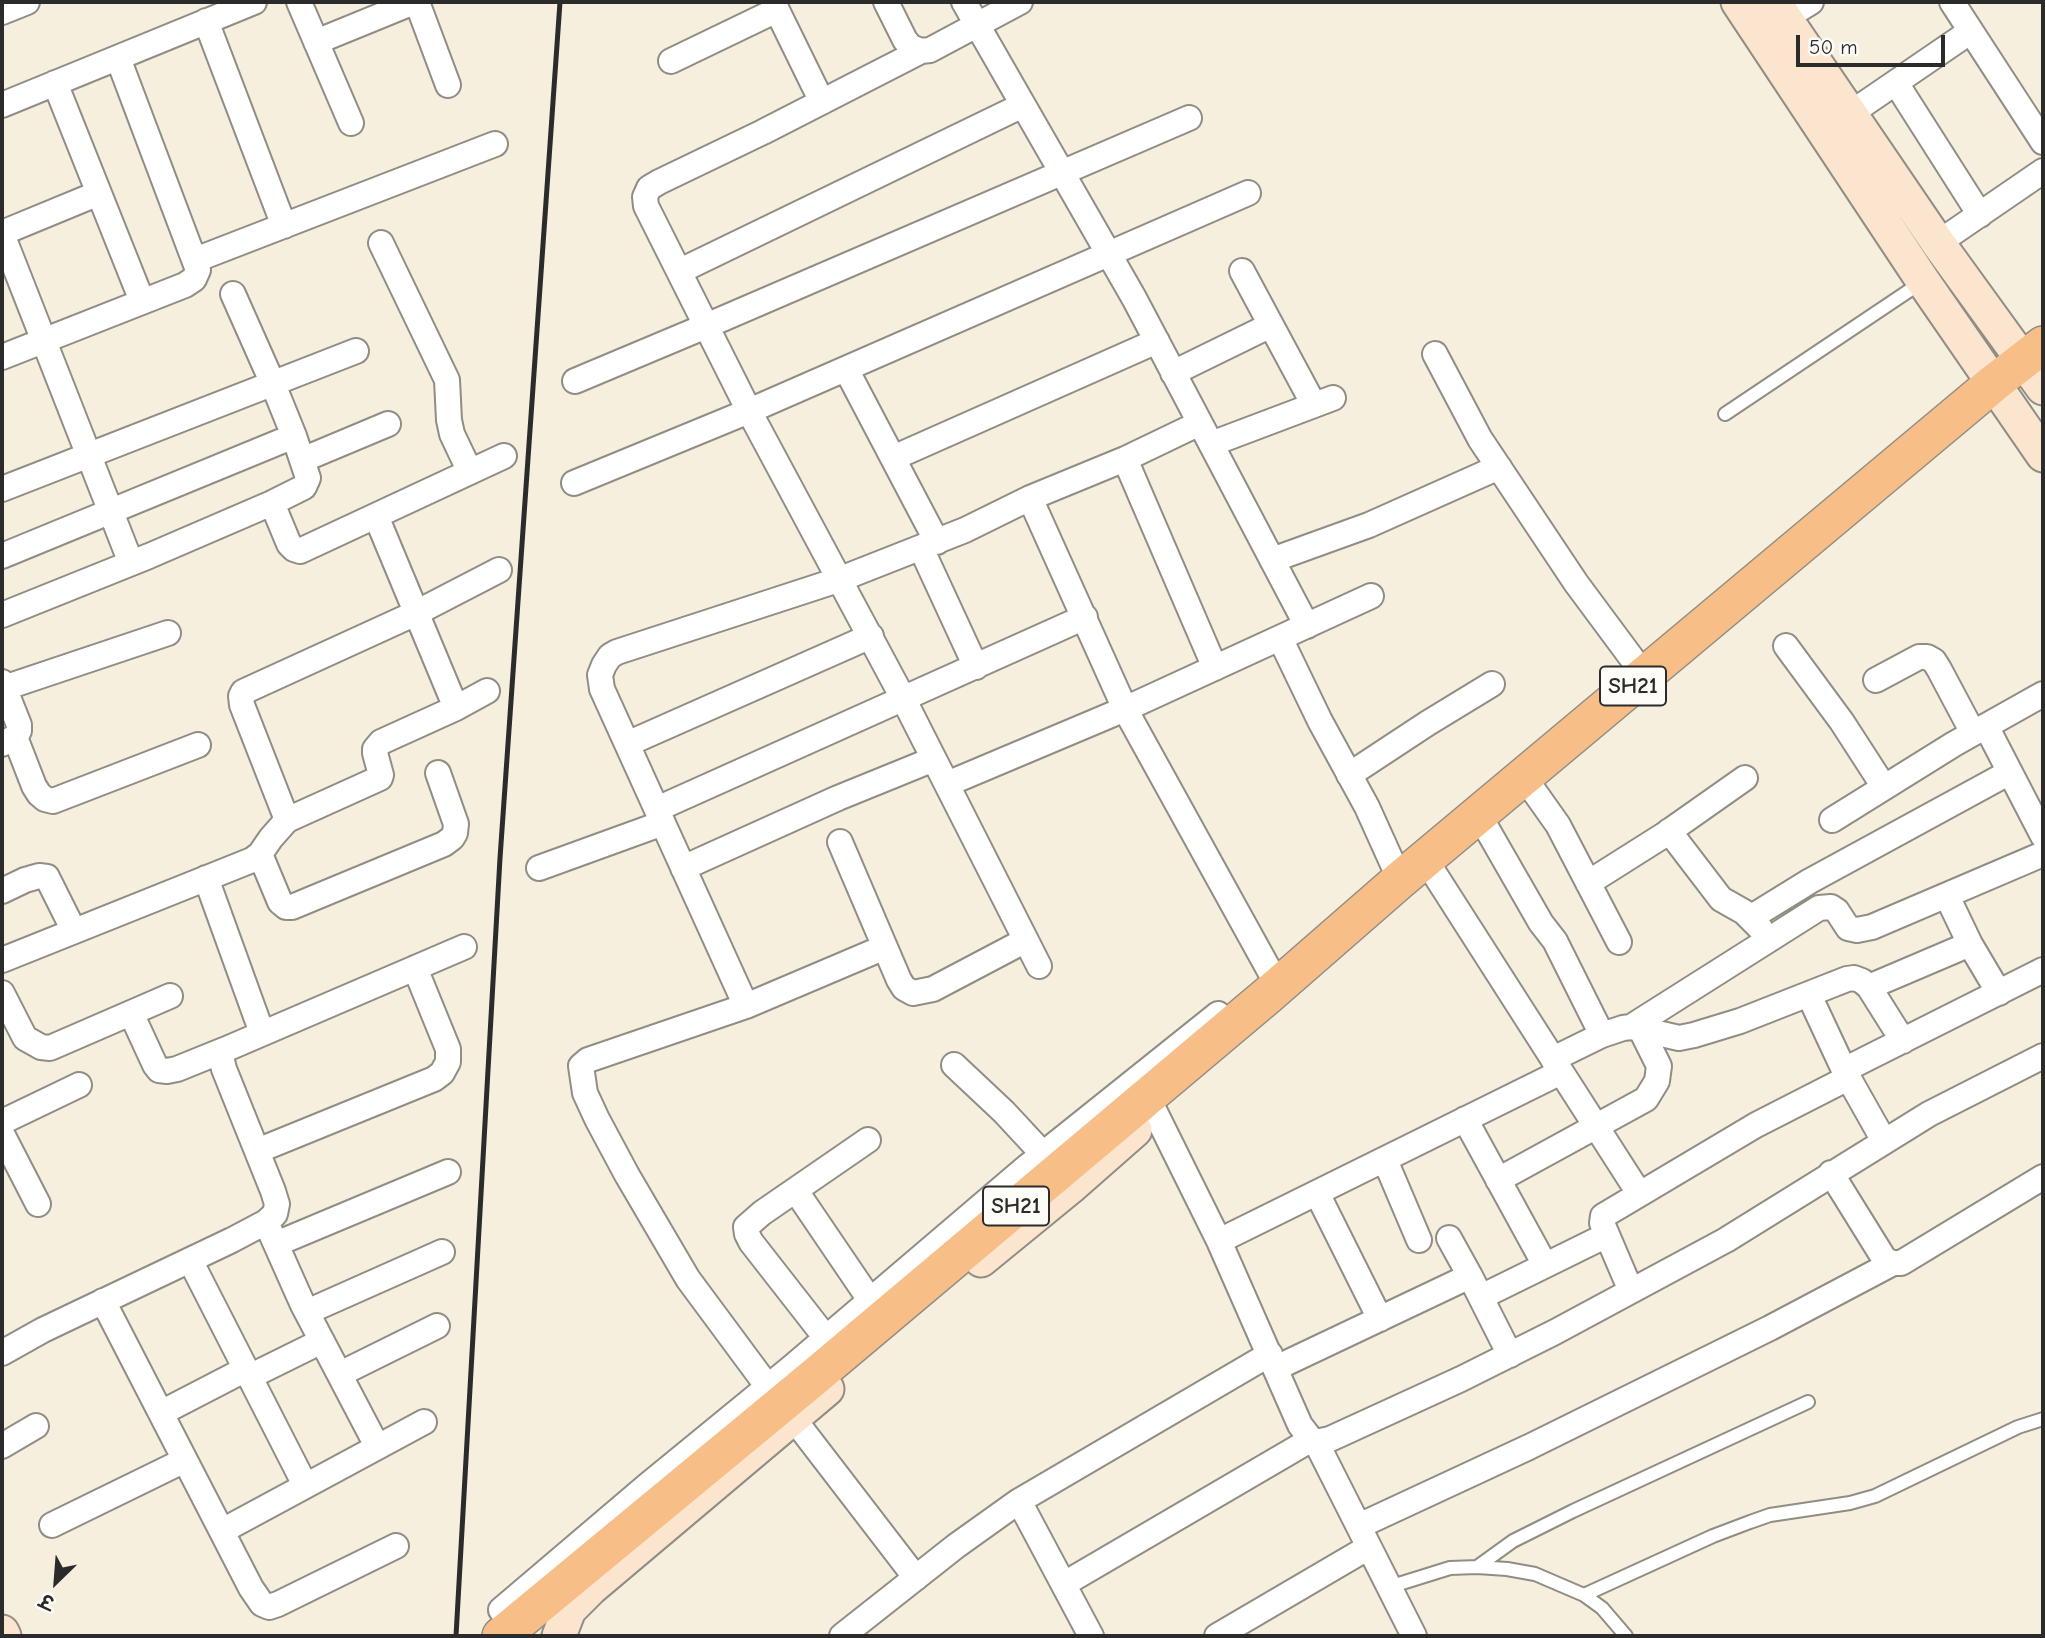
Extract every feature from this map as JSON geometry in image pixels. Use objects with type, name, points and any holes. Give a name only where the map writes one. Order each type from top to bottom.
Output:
[{"type":"main road","points":[[1738,2],[1923,281],[2021,370]]},
{"type":"main road","points":[[1790,7],[1850,113],[2021,370],[2043,455]]},
{"type":"main road","name":"SH21","points":[[501,1623],[803,1386],[1279,980],[2021,370]]},
{"type":"main road","points":[[558,1636],[569,1610],[591,1588],[1269,1017],[1279,980]]},
{"type":"main road","points":[[2,1632],[4,1636]]},
{"type":"street","points":[[2,12],[27,2]]},
{"type":"street","points":[[2,105],[254,2]]},
{"type":"street","points":[[299,2],[351,123]]},
{"type":"street","points":[[316,42],[415,2],[448,85]]},
{"type":"street","points":[[886,2],[905,40],[920,51]]},
{"type":"street","points":[[964,2],[1157,341],[1307,626]]},
{"type":"street","points":[[1020,2],[930,50],[920,51],[649,188],[645,197],[646,206],[706,326],[838,580],[904,699],[1039,966]]},
{"type":"street","points":[[671,61],[775,6],[822,102]]},
{"type":"street","points":[[1850,113],[1896,83],[1964,12],[2043,142]]},
{"type":"street","points":[[206,21],[284,226]]},
{"type":"street","points":[[2,357],[185,285],[194,279],[198,270],[118,58]]},
{"type":"street","points":[[55,83],[142,301]]},
{"type":"street","points":[[1896,83],[1980,215]]},
{"type":"street","points":[[680,271],[1023,105]]},
{"type":"street","points":[[575,381],[1189,118]]},
{"type":"street","points":[[195,260],[495,144]]},
{"type":"street","points":[[1938,243],[2043,171]]},
{"type":"street","points":[[99,193],[2,233],[131,563]]},
{"type":"street","points":[[575,483],[750,411],[1248,193]]},
{"type":"street","points":[[382,243],[447,380],[452,434],[470,472]]},
{"type":"street","points":[[746,1006],[602,689],[600,675],[610,656],[651,640],[838,580],[929,545],[1030,498],[1125,459],[1205,433],[1323,401],[1271,325],[1242,271]]},
{"type":"street","points":[[2,615],[131,563],[304,487],[308,478],[294,436],[233,294]]},
{"type":"street","points":[[1174,373],[1271,325]]},
{"type":"street","points":[[893,458],[1157,341]]},
{"type":"street","points":[[2,489],[356,351]]},
{"type":"street","points":[[1435,354],[1480,439],[1576,583],[1646,676]]},
{"type":"street","points":[[846,369],[893,458],[976,667]]},
{"type":"street","points":[[302,460],[388,424]]},
{"type":"street","points":[[2,556],[294,436]]},
{"type":"street","points":[[272,503],[289,544],[300,551],[504,456]]},
{"type":"street","points":[[1125,459],[1215,668]]},
{"type":"street","points":[[1272,560],[1369,525],[1499,467]]},
{"type":"street","points":[[501,1623],[768,1387],[1043,1154],[1279,980],[1125,709],[1030,498]]},
{"type":"street","points":[[376,516],[456,708]]},
{"type":"street","points":[[287,820],[242,705],[243,692],[416,613],[499,570]]},
{"type":"street","points":[[947,784],[1125,709],[1371,597]]},
{"type":"street","points":[[539,868],[660,816],[904,699],[1085,617]]},
{"type":"street","points":[[168,633],[3,685],[19,725],[19,731],[8,741],[39,794],[53,801],[198,745]]},
{"type":"street","points":[[627,744],[871,636]]},
{"type":"street","points":[[1280,638],[1320,721],[1367,807],[1555,1063],[1635,1187],[1636,1195]]},
{"type":"street","points":[[1786,646],[1842,722],[1884,787]]},
{"type":"street","points":[[1876,680],[1919,657],[1934,661],[2010,772],[2043,836]]},
{"type":"street","points":[[1349,775],[1492,684]]},
{"type":"street","points":[[2,960],[252,860],[287,820],[376,781],[381,775],[375,749],[381,742],[487,691]]},
{"type":"street","points":[[1832,820],[1979,729],[2043,694]]},
{"type":"street","points":[[683,868],[838,798],[934,759]]},
{"type":"street","points":[[1750,918],[1810,881],[2010,772]]},
{"type":"street","points":[[260,854],[280,902],[292,906],[444,844],[452,838],[456,824],[438,773]]},
{"type":"street","points":[[1524,777],[1558,825],[1619,942]]},
{"type":"street","points":[[1588,883],[1670,831],[1745,778]]},
{"type":"street","points":[[1479,815],[1541,923],[1555,941],[1602,1035]]},
{"type":"street","points":[[1670,831],[1721,899],[1750,918],[1770,939]]},
{"type":"street","points":[[840,842],[904,988],[912,993],[933,989],[1026,940]]},
{"type":"street","points":[[1555,1063],[1602,1035],[1636,1029],[1819,908],[1832,907],[1848,928],[1857,930],[1872,927],[2043,854]]},
{"type":"street","points":[[2,891],[25,880],[38,876],[47,877],[74,931]]},
{"type":"street","points":[[206,878],[262,1033]]},
{"type":"street","points":[[1947,896],[1970,944],[1999,993]]},
{"type":"street","points":[[1869,987],[1970,944]]},
{"type":"street","points":[[131,1013],[155,1065],[159,1070],[167,1072],[225,1050],[464,947]]},
{"type":"street","points":[[768,1387],[688,1279],[634,1187],[585,1093],[581,1066],[599,1056],[746,1006],[885,947]]},
{"type":"street","points":[[257,1151],[434,1079],[442,1073],[447,1062],[448,1049],[415,968]]},
{"type":"street","points":[[1631,1291],[1602,1223],[1603,1216],[1902,1041],[2043,970]]},
{"type":"street","points":[[1636,1029],[1672,1038],[1695,1035],[1854,978],[1869,987],[1902,1041]]},
{"type":"street","points":[[2,993],[25,1038],[41,1047],[50,1048],[170,996]]},
{"type":"street","points":[[1810,995],[1846,1074],[1884,1141]]},
{"type":"street","points":[[1499,1180],[1646,1099],[1657,1081],[1659,1066],[1636,1029]]},
{"type":"street","points":[[225,1050],[221,1057],[223,1069],[277,1204],[271,1233],[307,1312],[377,1446]]},
{"type":"street","points":[[1063,1584],[1314,1441],[1330,1439],[1461,1379],[1726,1240],[1929,1114],[2043,1056]]},
{"type":"street","points":[[1219,1241],[1553,1076],[1558,1070],[1555,1063]]},
{"type":"street","points":[[954,1065],[1004,1112],[1043,1154]]},
{"type":"street","points":[[2,1122],[79,1085]]},
{"type":"street","points":[[1155,1112],[1219,1241],[1300,1425],[1314,1441],[1414,1636]]},
{"type":"street","points":[[1465,1119],[1545,1265]]},
{"type":"street","points":[[2,1134],[38,1204]]},
{"type":"street","points":[[826,1338],[747,1234],[746,1227],[868,1140]]},
{"type":"street","points":[[1385,1160],[1419,1240]]},
{"type":"street","points":[[2,1353],[43,1330],[190,1261],[448,1172]]},
{"type":"street","points":[[1832,1173],[1885,1260],[1893,1263],[1901,1263],[2043,1177]]},
{"type":"street","points":[[796,1191],[870,1300]]},
{"type":"street","points":[[1317,1193],[1380,1319]]},
{"type":"street","points":[[842,1636],[1019,1501],[1273,1361],[1380,1319],[1545,1265],[1607,1235]]},
{"type":"street","points":[[1449,1238],[1510,1355]]},
{"type":"street","points":[[307,1312],[442,1252]]},
{"type":"street","points":[[190,1261],[305,1485]]},
{"type":"street","points":[[1217,1636],[1364,1536],[1528,1447],[1758,1334],[1893,1263]]},
{"type":"street","points":[[103,1301],[262,1604],[269,1607],[396,1546]]},
{"type":"street","points":[[340,1374],[437,1326]]},
{"type":"street","points":[[161,1413],[322,1341]]},
{"type":"street","points":[[793,1418],[916,1577]]},
{"type":"street","points":[[222,1531],[424,1422]]},
{"type":"street","points":[[2,1446],[36,1426]]},
{"type":"street","points":[[52,1525],[185,1460]]},
{"type":"street","points":[[1019,1501],[1091,1636]]},
{"type":"lane","points":[[1725,414],[1923,281]]},
{"type":"lane","points":[[1477,1567],[1513,1541],[1549,1523],[1808,1402]]},
{"type":"lane","points":[[1584,1595],[1750,1521],[1875,1496],[2018,1427],[2043,1419]]},
{"type":"lane","points":[[1389,1587],[1450,1568],[1507,1569],[1535,1574],[1584,1595],[1602,1608],[1626,1636]]},
{"type":"railway","points":[[456,1636],[500,858],[560,2]]}]
